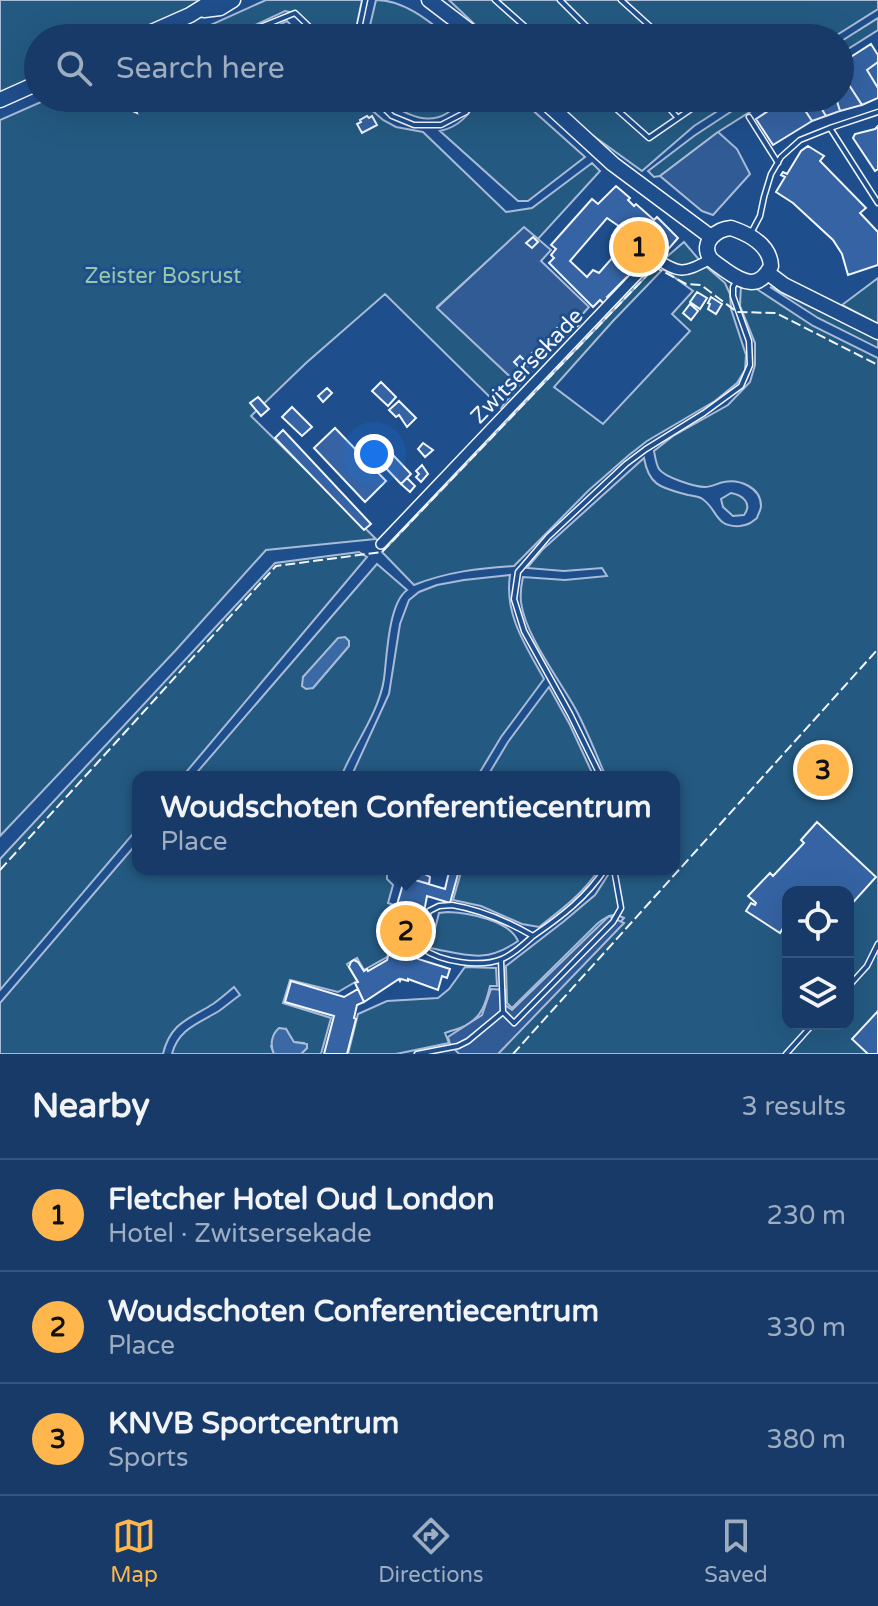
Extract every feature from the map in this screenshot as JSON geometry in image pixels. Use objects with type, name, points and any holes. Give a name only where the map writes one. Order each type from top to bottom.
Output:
[{"type":"main road","points":[[168,24],[214,0]]},
{"type":"main road","points":[[199,10],[220,8],[233,0]]},
{"type":"main road","points":[[429,0],[461,24]]},
{"type":"main road","points":[[440,0],[468,24]]},
{"type":"main road","points":[[0,100],[24,89]]},
{"type":"main road","points":[[556,112],[613,164],[711,237]]},
{"type":"main road","points":[[731,228],[749,237],[765,247],[771,266],[768,273],[751,282],[737,279],[711,259],[707,247],[717,231],[731,228]]},
{"type":"main road","points":[[768,273],[784,285],[878,332]]},
{"type":"street","name":"Zwitsersekade","points":[[381,544],[654,257],[673,270],[680,271],[695,268],[711,259]]},
{"type":"lane","points":[[360,24],[365,0]]},
{"type":"lane","points":[[495,0],[522,24]]},
{"type":"lane","points":[[560,0],[584,24]]},
{"type":"lane","points":[[621,0],[648,24]]},
{"type":"lane","points":[[268,24],[295,13],[306,24]]},
{"type":"lane","points":[[388,112],[414,125],[441,125],[466,112]]},
{"type":"lane","points":[[620,112],[649,138],[685,112]]},
{"type":"lane","points":[[673,112],[677,117]]},
{"type":"lane","points":[[749,237],[760,216],[771,174],[781,157],[800,140],[878,112]]},
{"type":"lane","points":[[749,117],[778,163]]},
{"type":"lane","points":[[830,128],[878,203]]},
{"type":"lane","points":[[598,771],[524,631],[514,599],[518,572],[548,537],[626,464],[741,386],[750,365],[749,341],[733,296],[737,279]]},
{"type":"lane","points":[[533,936],[476,909],[439,906],[429,911],[422,932],[422,948],[432,955],[456,962],[501,960],[556,921],[594,886],[601,875]]},
{"type":"lane","points":[[501,960],[503,1012],[514,1023],[613,922],[621,908],[615,875]]},
{"type":"lane","points":[[854,980],[867,966],[878,944]]},
{"type":"lane","points":[[417,1054],[458,1046],[503,1012]]},
{"type":"lane","points":[[786,1054],[808,1030]]},
{"type":"green space","points":[[0,0],[204,0],[193,9],[158,24],[24,24],[24,86],[0,97]]},
{"type":"green space","points":[[266,0],[362,0],[357,24],[306,24],[295,13],[285,11],[258,24],[213,24]]},
{"type":"green space","points":[[376,0],[406,8],[432,24],[370,24]]},
{"type":"green space","points":[[449,0],[878,0],[878,9],[854,24],[474,24]]},
{"type":"green space","points":[[878,18],[878,30],[854,45],[854,33]]},
{"type":"green space","name":"Zeister Bosrust","points":[[24,109],[24,112],[374,112],[396,127],[423,132],[506,212],[532,208],[592,163],[600,171],[538,239],[524,228],[437,307],[519,385],[501,408],[385,294],[251,416],[376,539],[266,550],[0,836],[0,120]]},
{"type":"green space","points":[[405,112],[448,112],[434,118]]},
{"type":"green space","points":[[469,112],[535,112],[585,157],[528,201],[518,201],[440,131],[453,127]]},
{"type":"green space","points":[[565,112],[716,112],[694,126],[642,171],[581,127]]},
{"type":"green space","points":[[731,112],[750,112],[660,176],[654,177],[648,171]]},
{"type":"green space","points":[[684,242],[725,283],[746,355],[745,370],[737,383],[715,401],[629,455],[589,490],[514,566],[463,571],[414,585],[382,552],[655,267]],"holes":[[[663,269],[693,291],[672,314],[690,331],[603,424],[554,387]]]},
{"type":"green space","points":[[878,278],[878,324],[842,305]]},
{"type":"green space","points":[[749,284],[813,326],[878,358],[878,1054],[496,1054],[624,918],[611,916],[598,923],[512,1008],[507,1003],[506,966],[595,895],[608,875],[680,875],[680,771],[603,771],[579,716],[529,628],[521,602],[523,577],[565,580],[607,576],[602,568],[564,571],[527,568],[542,550],[644,458],[649,475],[658,485],[701,498],[725,524],[743,526],[757,518],[760,499],[753,489],[730,481],[705,487],[680,481],[659,469],[654,451],[673,436],[728,405],[750,382],[755,365],[755,343],[740,306],[741,285]]},
{"type":"green space","points":[[770,287],[878,339],[878,348],[818,318]]},
{"type":"green space","points":[[731,493],[747,503],[744,515],[733,516],[723,507],[721,499]]},
{"type":"green space","points":[[359,552],[367,557],[187,771],[132,771],[132,835],[0,990],[0,859],[275,563]]},
{"type":"green space","points":[[377,564],[407,590],[392,619],[384,679],[377,704],[344,771],[198,771]],"holes":[[[349,646],[313,688],[303,677],[308,672]]]},
{"type":"green space","points":[[510,575],[513,617],[544,679],[501,737],[481,771],[354,771],[389,694],[400,624],[409,600],[437,585]]},
{"type":"green space","points":[[549,687],[591,771],[491,771]]},
{"type":"green space","points":[[132,849],[132,875],[387,875],[393,885],[388,903],[397,906],[396,910],[400,912],[387,957],[364,970],[357,958],[347,964],[357,981],[338,992],[290,980],[283,1003],[331,1018],[321,1054],[301,1054],[307,1048],[304,1043],[293,1042],[286,1029],[271,1046],[274,1054],[172,1054],[184,1033],[240,995],[234,987],[176,1029],[170,1035],[163,1054],[0,1054],[0,1003]]},
{"type":"green space","points":[[460,875],[595,875],[564,908],[539,927],[522,924],[481,906],[453,900]]},
{"type":"green space","points":[[439,913],[477,916],[497,923],[518,941],[496,953],[476,956],[430,948]]},
{"type":"green space","points":[[465,967],[496,968],[497,986],[490,986],[485,1004],[476,1018],[465,1026],[445,1033],[449,1043],[396,1054],[348,1054],[358,1014],[387,1001],[438,998]]},
{"type":"shaded area","points":[[718,132],[737,149],[750,174],[713,215],[702,211],[660,176]]},
{"type":"shaded area","points":[[524,227],[551,250],[541,261],[589,307],[519,385],[437,308]]},
{"type":"shaded area","points":[[345,637],[349,646],[313,688],[302,686],[303,677],[338,638]]},
{"type":"shaded area","points":[[609,916],[624,923],[498,1054],[459,1054],[450,1044],[448,1037],[482,1015],[491,989],[505,990],[505,1005],[512,1010]]},
{"type":"shaded area","points":[[279,1028],[286,1029],[294,1042],[307,1044],[307,1048],[301,1054],[274,1054],[272,1040]]},
{"type":"building","points":[[871,44],[878,55],[878,62],[867,70],[878,88],[878,98],[862,105],[854,93],[854,55]]},
{"type":"building","points":[[878,62],[878,88],[867,70]]},
{"type":"building","points":[[854,93],[862,105],[854,107]]},
{"type":"building","points":[[767,112],[806,112],[812,121],[773,145],[756,119]]},
{"type":"building","points":[[806,112],[824,112],[826,116],[812,121]]},
{"type":"building","points":[[372,116],[377,125],[362,133],[357,124]]},
{"type":"building","points":[[878,126],[878,169],[875,171],[853,138],[855,134]]},
{"type":"building","points":[[808,146],[824,156],[820,161],[866,208],[860,213],[878,232],[878,265],[848,275],[842,254],[833,240],[793,203],[776,192],[785,177],[781,175],[783,172],[787,174],[801,151]]},
{"type":"building","points":[[616,186],[634,206],[636,204],[654,220],[657,217],[678,238],[665,253],[658,246],[629,279],[627,277],[607,297],[609,299],[604,304],[600,300],[593,307],[549,263],[556,249],[551,245],[592,199],[598,204]],"holes":[[[607,218],[620,227],[612,236],[621,248],[599,273],[593,270],[587,277],[570,261]]]},
{"type":"building","points":[[533,237],[538,242],[532,248],[526,243]]},
{"type":"building","points":[[697,292],[707,298],[700,309],[690,302]]},
{"type":"building","points":[[711,297],[722,304],[716,314],[708,309]]},
{"type":"building","points":[[690,304],[698,311],[691,320],[683,313]]},
{"type":"building","points":[[578,320],[581,323],[567,335],[564,332]]},
{"type":"building","points":[[557,328],[564,336],[550,350],[542,343]]},
{"type":"building","points":[[536,349],[544,356],[535,366],[528,358]]},
{"type":"building","points":[[520,356],[529,365],[523,371],[514,362]]},
{"type":"building","points":[[381,382],[396,397],[388,406],[372,391]]},
{"type":"building","points":[[327,388],[332,393],[323,402],[318,396]]},
{"type":"building","points":[[258,397],[269,409],[261,416],[250,403]]},
{"type":"building","points":[[399,401],[416,418],[407,427],[399,415],[396,417],[389,410]]},
{"type":"building","points":[[292,407],[312,427],[302,436],[282,417]]},
{"type":"building","points":[[335,428],[386,481],[365,502],[314,448]]},
{"type":"building","points":[[283,430],[371,524],[364,530],[275,438]]},
{"type":"building","points":[[375,436],[411,474],[401,484],[364,445]]},
{"type":"building","points":[[423,443],[433,450],[425,457],[418,449]]},
{"type":"building","points":[[422,465],[428,474],[421,482],[416,477],[419,474],[416,471]]},
{"type":"building","points":[[407,478],[415,486],[410,492],[401,484]]},
{"type":"building","points":[[817,822],[876,877],[854,901],[854,886],[782,886],[780,933],[746,911],[751,903],[756,903],[748,896],[770,873],[773,876],[804,843],[801,840]]},
{"type":"building","points":[[416,875],[430,877],[429,884],[415,880]]},
{"type":"building","points":[[448,875],[458,875],[450,903],[427,896],[424,912],[420,911],[412,948],[418,959],[450,969],[447,978],[442,976],[438,990],[408,979],[399,979],[364,1002],[349,967],[354,960],[364,971],[368,971],[387,960],[401,909],[396,908],[405,877],[445,889]]},
{"type":"building","points":[[291,981],[344,997],[358,989],[364,1002],[357,1005],[347,1054],[324,1054],[334,1016],[285,1002]]},
{"type":"building","points":[[878,1011],[878,1054],[868,1054],[852,1039]]},
{"type":"fence","points":[[0,870],[276,566],[382,552],[655,267],[686,284],[701,285],[737,312],[776,313],[878,365]]},
{"type":"fence","points":[[680,869],[878,649]]},
{"type":"fence","points":[[513,1054],[674,875]]},
{"type":"place","name":"Fletcher Hotel Oud London","points":[[639,247]]},
{"type":"place","name":"KNVB Sportcentrum","points":[[823,770]]},
{"type":"place","name":"Woudschoten Conferentiecentrum","points":[[406,931]]}]
